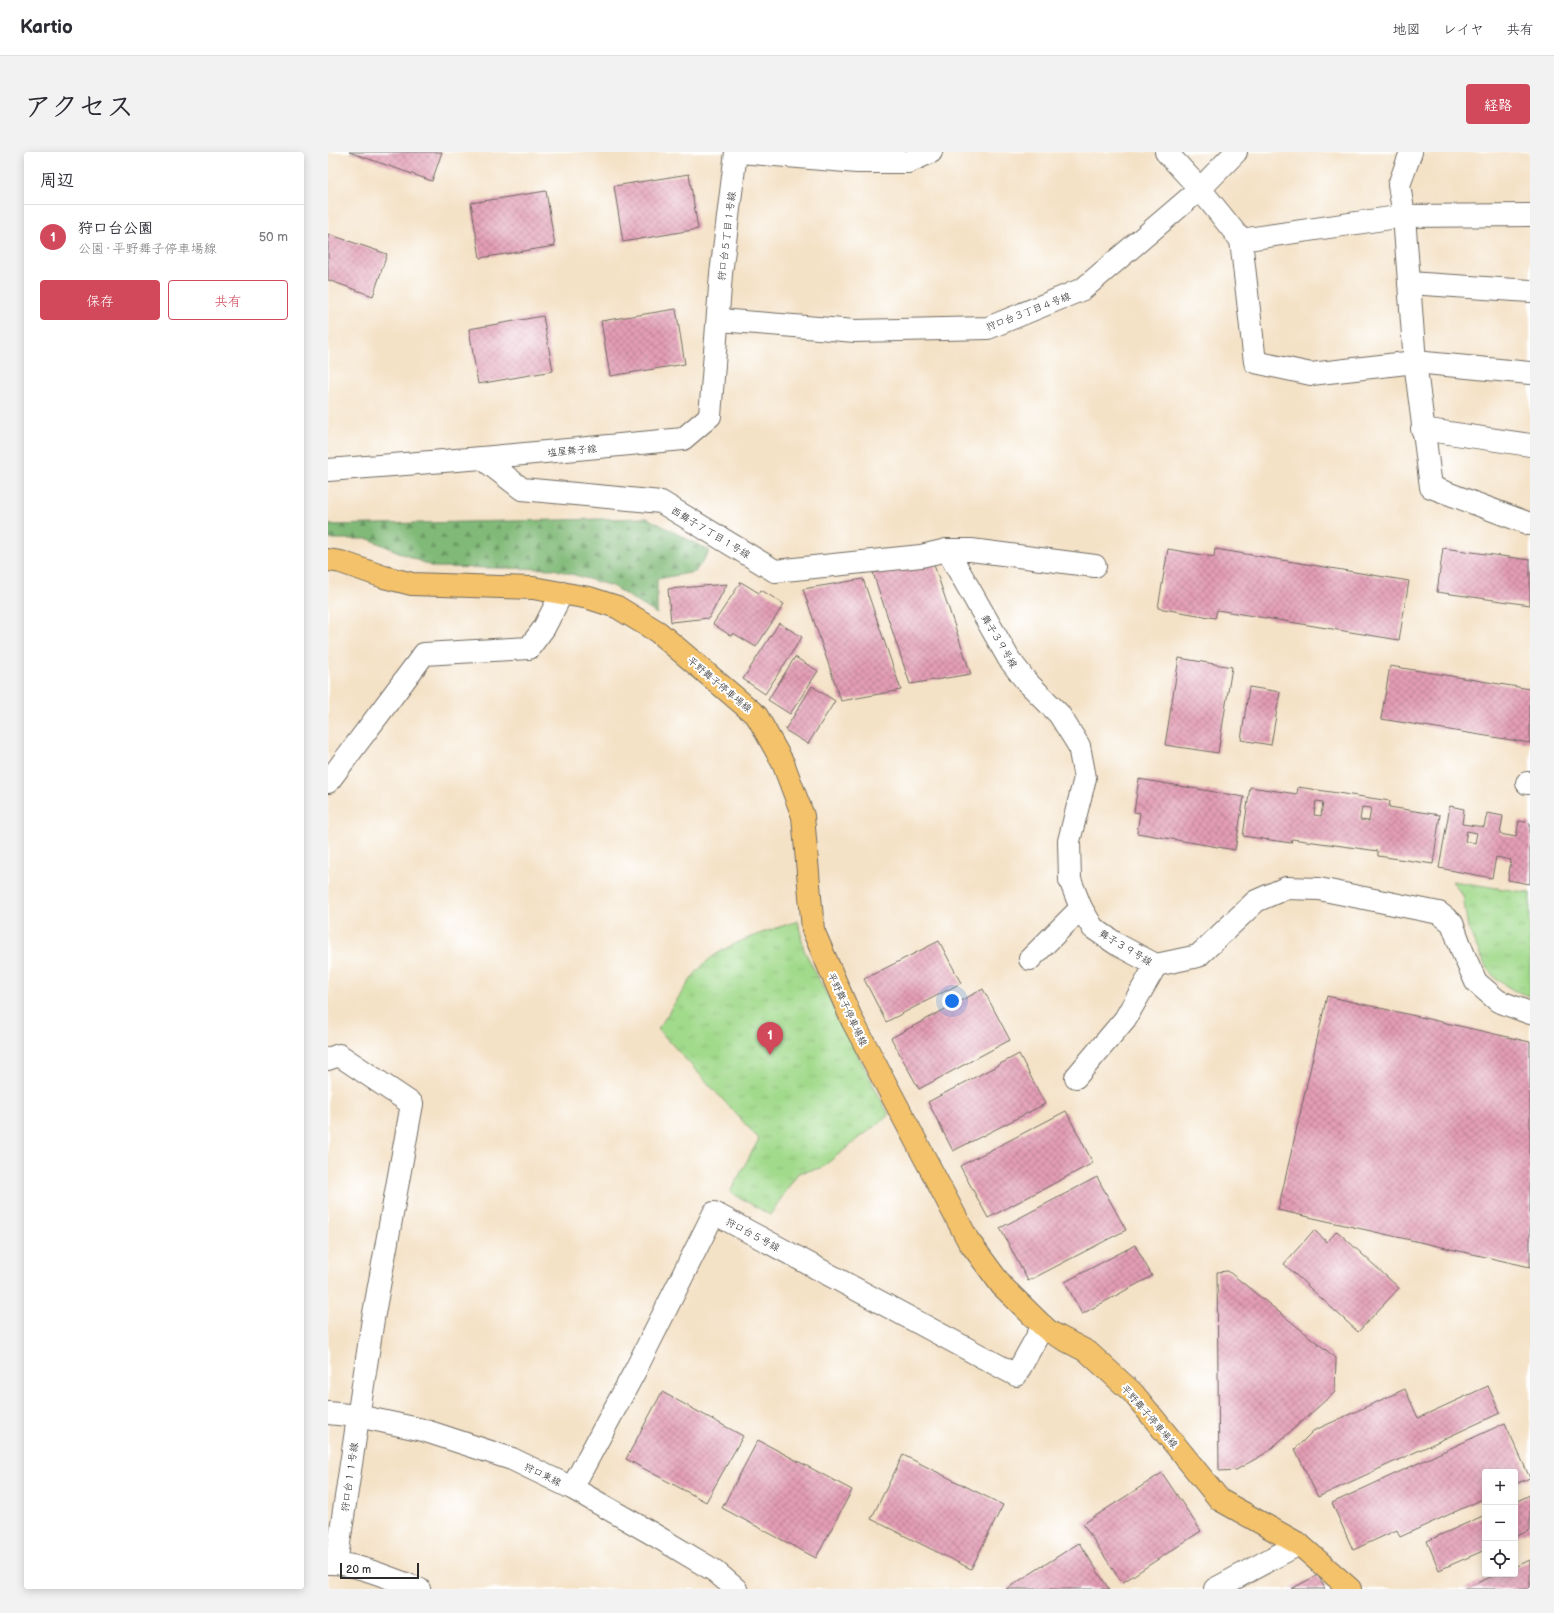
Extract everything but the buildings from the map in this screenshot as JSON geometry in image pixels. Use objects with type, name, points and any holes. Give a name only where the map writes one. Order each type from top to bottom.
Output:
[{"type":"main road","name":"平野舞子停車場線","points":[[328,560],[341,562],[384,578],[412,584],[534,588],[589,598],[617,606],[639,618],[658,632],[757,716],[783,763],[803,816],[813,930],[852,1020],[968,1240],[1002,1286],[1043,1326],[1050,1332],[1088,1352],[1133,1393],[1220,1500],[1299,1544],[1350,1589]]},
{"type":"street","name":"狩口台５丁目１号線","points":[[719,320],[721,274],[736,152]]},
{"type":"street","points":[[740,152],[856,162],[908,162],[931,152]]},
{"type":"street","points":[[1166,152],[1200,189],[1241,240],[1255,362],[1310,374],[1415,362],[1530,373]]},
{"type":"street","name":"狩口台３丁目４号線","points":[[719,320],[855,330],[988,328],[1083,289],[1200,189],[1236,152]]},
{"type":"street","points":[[1411,152],[1399,185],[1404,216],[1415,362],[1422,429],[1431,487],[1530,524]]},
{"type":"street","points":[[1241,240],[1404,216],[1530,215]]},
{"type":"street","points":[[1409,283],[1530,291]]},
{"type":"street","name":"塩屋舞子線","points":[[328,470],[482,458],[683,439],[710,416],[719,320]]},
{"type":"street","points":[[1422,429],[1530,445]]},
{"type":"street","name":"西舞子７丁目１号線","points":[[482,458],[522,489],[661,502],[775,571],[921,556],[948,550],[971,550],[1095,566]]},
{"type":"street","name":"舞子３９号線","points":[[948,550],[1009,659],[1026,681],[1059,714],[1079,746],[1085,778],[1069,841],[1070,880],[1081,908],[1093,928],[1118,945],[1156,965],[1198,956],[1256,901],[1286,888],[1319,889],[1439,913],[1452,923],[1476,982],[1498,1001],[1530,1013]]},
{"type":"street","points":[[328,782],[424,654],[529,648],[544,628],[562,593]]},
{"type":"street","points":[[1030,960],[1081,908]]},
{"type":"street","points":[[1076,1077],[1125,1019],[1156,965]]},
{"type":"street","name":"狩口台１１号線","points":[[328,1059],[339,1054],[412,1104],[373,1319],[358,1416],[332,1563]]},
{"type":"street","name":"狩口台５号線","points":[[572,1488],[635,1371],[714,1213],[1016,1375],[1043,1326]]},
{"type":"street","name":"狩口東線","points":[[328,1413],[358,1416],[423,1430],[512,1459],[572,1488],[715,1571],[736,1589]]},
{"type":"street","points":[[1216,1589],[1299,1544]]},
{"type":"street","points":[[332,1563],[380,1574],[419,1589]]},
{"type":"green space","points":[[647,518],[710,551],[695,572],[657,579],[657,614],[612,586],[554,569],[433,567],[369,539],[328,539],[328,525]]},
{"type":"green space","points":[[1452,881],[1530,893],[1530,996],[1513,990],[1496,979],[1486,967],[1468,928],[1463,896]]},
{"type":"green space","points":[[798,921],[804,950],[889,1115],[821,1168],[798,1173],[770,1215],[730,1192],[759,1139],[658,1029],[679,996],[702,966],[711,958],[734,944]]},
{"type":"place","name":"狩口台公園","points":[[770,1055]]}]
